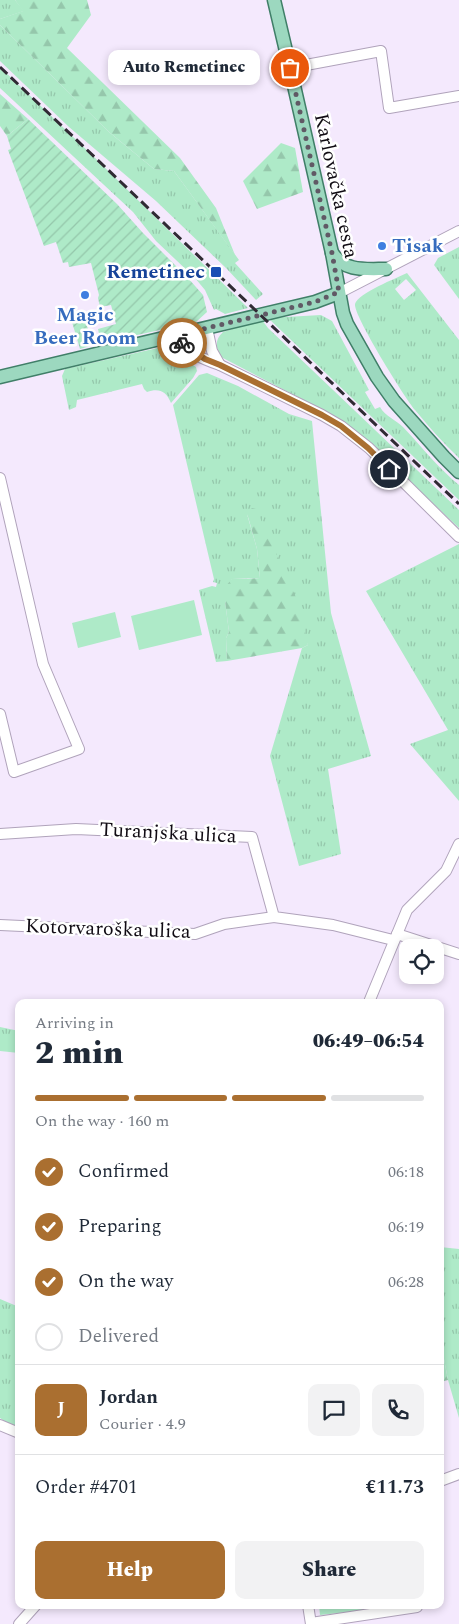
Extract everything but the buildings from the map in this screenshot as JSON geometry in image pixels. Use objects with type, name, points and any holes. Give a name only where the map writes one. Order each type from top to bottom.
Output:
[{"type":"main road","name":"Karlovačka cesta","points":[[274,0],[332,253],[346,324],[386,389],[410,420],[459,472]]},
{"type":"main road","points":[[332,253],[339,262],[349,267],[386,269]]},
{"type":"main road","points":[[0,377],[320,301],[339,292]]},
{"type":"street","points":[[290,68],[381,51],[390,108],[459,96]]},
{"type":"street","points":[[339,292],[459,231]]},
{"type":"street","points":[[207,328],[212,351],[220,365]]},
{"type":"street","points":[[178,335],[182,344],[205,359],[341,426],[368,448],[459,537]]},
{"type":"street","points":[[0,478],[43,664],[78,749],[14,772],[0,714]]},
{"type":"street","name":"Turanjska ulica","points":[[0,834],[76,829],[252,837],[274,918]]},
{"type":"street","points":[[370,999],[407,910],[446,871],[459,844]]},
{"type":"street","points":[[274,918],[333,925],[395,937],[459,954]]},
{"type":"street","name":"Kotorvaroška ulica","points":[[0,925],[195,934],[224,924],[274,918]]},
{"type":"street","points":[[0,1425],[15,1431]]},
{"type":"street","points":[[444,1480],[459,1474]]},
{"type":"street","points":[[19,1624],[32,1609]]},
{"type":"street","points":[[309,1609],[311,1623],[410,1609]]},
{"type":"green space","points":[[0,0],[15,0],[24,11],[0,19]]},
{"type":"green space","points":[[15,0],[87,0],[91,15],[67,48],[180,158],[216,208],[235,255],[174,171],[154,169],[109,132],[0,25],[0,19],[23,11]]},
{"type":"green space","points":[[0,25],[109,132],[154,169],[174,171],[239,260],[235,263],[263,294],[256,300],[226,268],[156,201],[69,127],[0,61]]},
{"type":"green space","points":[[0,67],[248,308],[225,314],[216,309],[214,310],[205,290],[156,241],[133,212],[0,88]]},
{"type":"green space","points":[[0,94],[28,119],[7,136],[0,126]]},
{"type":"green space","points":[[28,119],[117,204],[203,295],[207,312],[196,322],[101,343],[98,329],[116,324],[111,305],[100,307],[91,263],[69,267],[68,262],[63,263],[56,242],[44,246],[8,150],[11,149],[7,136]]},
{"type":"green space","points":[[281,143],[295,148],[303,192],[257,209],[243,181]]},
{"type":"green space","points":[[459,247],[459,299],[434,265],[438,258]]},
{"type":"green space","points":[[407,273],[459,340],[459,458],[447,447],[409,402],[380,357],[362,324],[355,304],[363,295],[378,286]],"holes":[[[406,279],[416,290],[404,300],[395,289]]]},
{"type":"green space","points":[[321,315],[332,321],[369,390],[365,392],[375,409],[380,407],[403,427],[459,485],[459,500],[268,318]]},
{"type":"green space","points":[[84,317],[90,335],[90,346],[80,349],[72,322]]},
{"type":"green space","points":[[262,320],[268,328],[459,510],[459,528],[407,479],[323,410],[221,357],[217,344],[218,338],[223,332]]},
{"type":"green space","points":[[162,347],[196,367],[197,371],[171,403],[164,393],[155,390],[147,392],[142,384],[77,400],[76,407],[69,410],[62,376],[65,369]]},
{"type":"green space","points":[[207,373],[238,386],[289,414],[312,421],[331,613],[371,756],[328,769],[341,854],[299,866],[270,756],[302,648],[308,645],[247,514],[257,549],[260,578],[232,579],[225,601],[229,632],[226,638],[227,661],[216,662],[199,590],[212,586],[216,587],[217,583],[213,582],[214,579],[173,405],[199,375]]},
{"type":"green space","points":[[252,508],[256,509],[299,604],[308,645],[302,648],[227,661],[226,638],[229,632],[224,588],[232,579],[260,578],[257,549],[247,513]]},
{"type":"green space","points":[[459,544],[459,801],[410,744],[448,730],[366,591]]},
{"type":"green space","points":[[194,600],[202,635],[139,650],[131,616]]},
{"type":"green space","points":[[115,612],[121,637],[78,648],[72,623]]},
{"type":"green space","points":[[0,1027],[15,1030],[15,1053],[0,1051]]},
{"type":"green space","points":[[444,1247],[459,1249],[459,1418],[444,1359]]},
{"type":"green space","points":[[0,1299],[15,1305],[15,1426],[0,1418]]},
{"type":"green space","points":[[444,1359],[448,1380],[444,1381]]},
{"type":"green space","points":[[319,1609],[376,1609],[320,1615]]},
{"type":"railway","points":[[0,67],[459,504]]},
{"type":"way so far","points":[[182,343],[178,335],[324,300],[339,292],[290,68]]},
{"type":"place","name":"Auto Remetinec","points":[[290,68]]},
{"type":"place","name":"Tisak","points":[[382,246]]},
{"type":"place","name":"Remetinec","points":[[216,272]]},
{"type":"place","name":"Magic Beer Room","points":[[85,295]]},
{"type":"route","points":[[182,343],[205,359],[341,426],[368,448],[389,469]]}]
